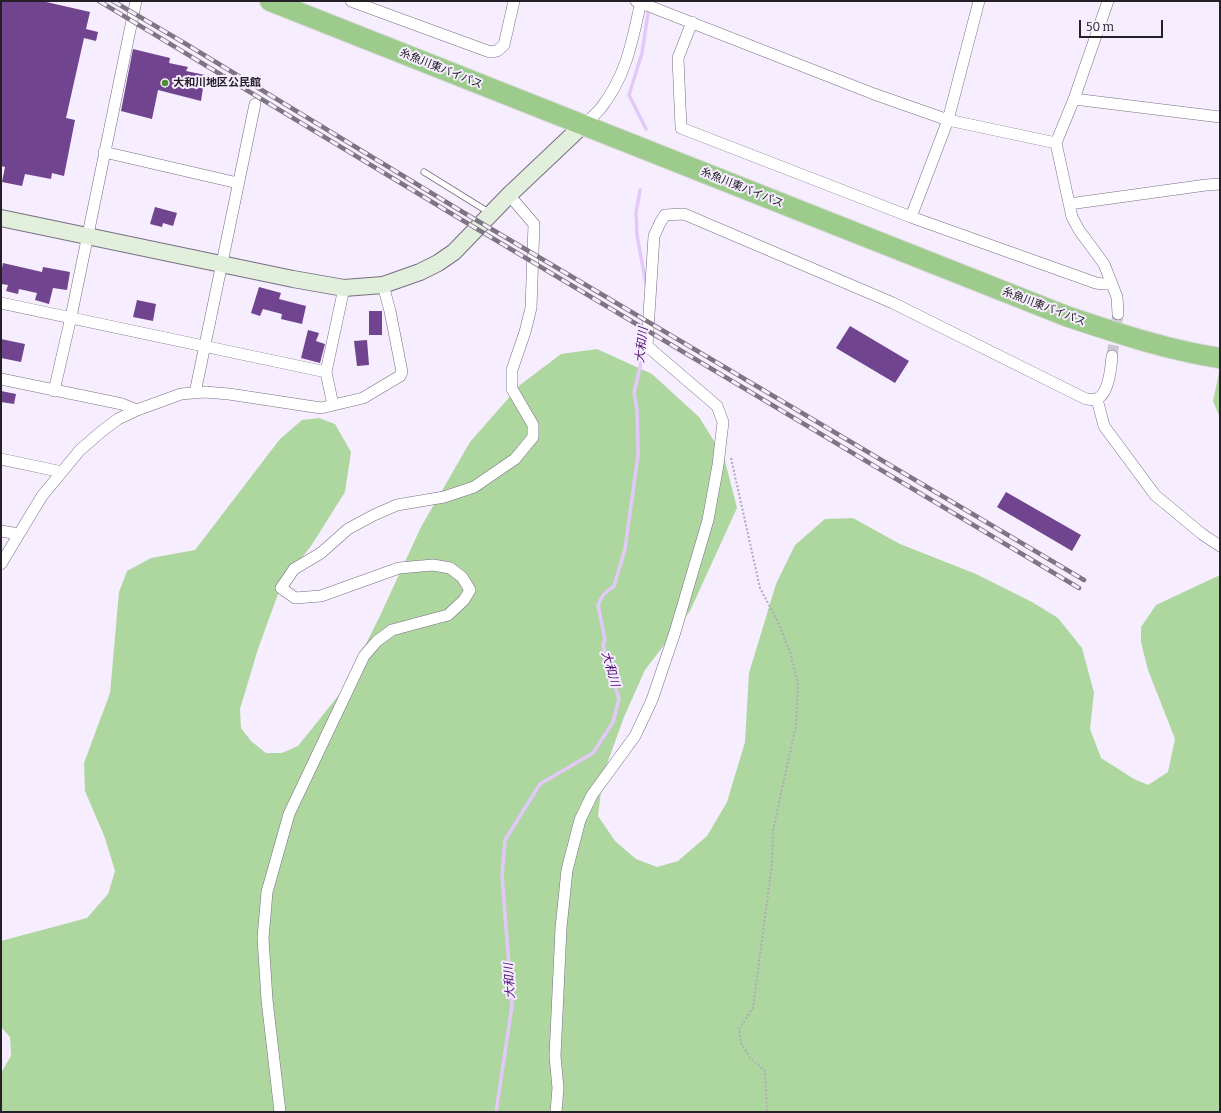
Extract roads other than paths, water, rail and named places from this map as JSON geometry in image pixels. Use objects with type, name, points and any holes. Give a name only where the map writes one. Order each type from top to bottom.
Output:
[{"type":"highway","name":"糸魚川東バイパス","points":[[270,1],[1066,316],[1138,340],[1198,355],[1220,358]]},
{"type":"street","points":[[54,391],[71,318],[136,1]]},
{"type":"street","points":[[351,1],[490,52],[497,51],[504,45],[514,1]]},
{"type":"street","points":[[1,218],[87,237],[344,288],[383,285],[420,272],[438,263],[454,252],[509,195],[600,109],[616,86],[623,71],[631,47],[640,1],[874,94],[948,120],[1056,142]]},
{"type":"street","points":[[910,218],[948,120],[979,1]]},
{"type":"street","points":[[1108,1],[1074,99],[1056,142],[1072,217],[1079,230],[1104,264],[1117,297],[1118,314]]},
{"type":"street","points":[[692,22],[678,58],[681,128],[910,218],[1096,283],[1112,284]]},
{"type":"street","points":[[1074,99],[1220,116]]},
{"type":"street","points":[[195,392],[254,104]]},
{"type":"street","points":[[104,152],[238,183]]},
{"type":"street","points":[[1069,204],[1220,184]]},
{"type":"street","points":[[280,1112],[267,1000],[263,938],[267,892],[289,814],[364,656],[377,641],[392,630],[448,615],[464,600],[470,590],[462,577],[450,568],[433,565],[399,568],[321,596],[295,598],[281,588],[294,569],[321,553],[348,529],[374,514],[397,505],[444,497],[474,487],[515,459],[533,437],[533,426],[512,389],[512,370],[525,332],[531,308],[534,224],[509,195]]},
{"type":"street","points":[[556,1112],[558,1088],[555,1056],[561,928],[567,870],[580,820],[592,795],[635,736],[652,700],[675,632],[708,520],[718,465],[723,422],[717,406],[646,346],[654,236],[665,215],[684,214],[893,303],[1086,399],[1097,399],[1103,394],[1109,379],[1112,356]]},
{"type":"street","points":[[1,564],[42,496],[80,450],[118,419],[137,410],[181,394],[195,392],[229,394],[321,408],[363,398],[400,376],[402,372],[390,311],[383,285]]},
{"type":"street","points":[[333,405],[326,372],[344,288]]},
{"type":"street","points":[[1,303],[326,372]]},
{"type":"street","points":[[1,379],[122,404],[137,410]]},
{"type":"street","points":[[1097,399],[1104,426],[1155,495],[1202,534],[1220,546]]},
{"type":"street","points":[[1,459],[62,472]]},
{"type":"street","points":[[1,531],[19,534]]},
{"type":"lane","points":[[424,172],[490,214]]},
{"type":"waterway","name":"大和川","points":[[646,129],[629,95],[642,53],[649,7]]},
{"type":"waterway","name":"大和川","points":[[640,190],[636,213],[637,235],[646,285]]},
{"type":"waterway","name":"大和川","points":[[496,1112],[512,1006],[502,875],[505,840],[540,784],[593,753],[613,722],[619,699],[603,645],[605,640],[598,605],[603,595],[614,586],[625,549],[638,455],[637,409],[634,393],[641,363],[643,345]]},
{"type":"tunnel","points":[[1112,356],[1118,314]]},
{"type":"railway","points":[[99,1],[457,217],[1079,588]]},
{"type":"railway","points":[[113,1],[461,211],[1084,580]]},
{"type":"place","name":"大和川地区公民館","points":[[165,83]]}]
